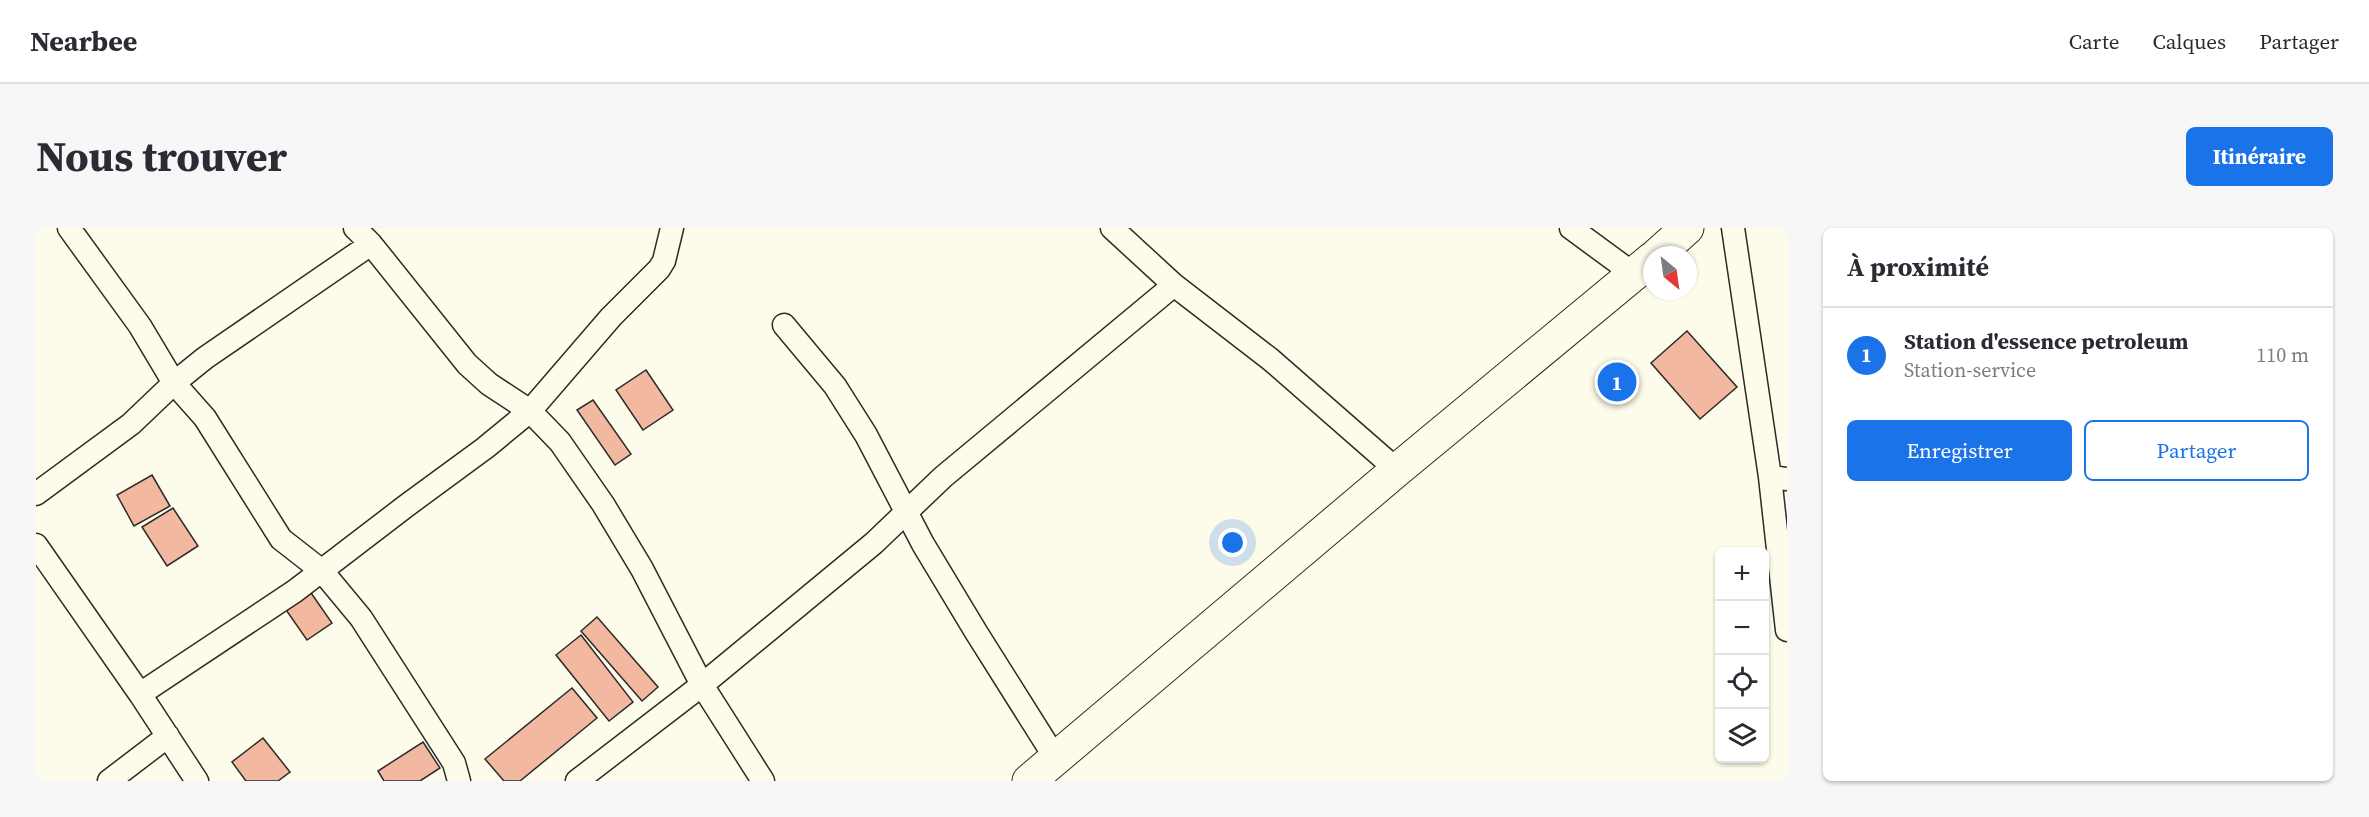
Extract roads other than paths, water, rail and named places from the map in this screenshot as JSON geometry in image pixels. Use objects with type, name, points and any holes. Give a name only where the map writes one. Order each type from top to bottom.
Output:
[{"type":"highway","points":[[1667,246],[1687,228]]},
{"type":"highway","points":[[1029,781],[1396,470],[1643,267]]},
{"type":"street","points":[[69,228],[140,326],[174,383],[205,418],[281,539],[322,571],[361,618],[454,764],[459,781]]},
{"type":"street","points":[[355,228],[371,244],[467,364],[489,384],[530,411],[560,442],[603,504],[642,569],[702,685],[763,781]]},
{"type":"street","points":[[140,694],[295,591],[485,448],[530,411],[611,317],[659,269],[664,261],[672,228]]},
{"type":"street","points":[[1112,228],[1174,285],[1270,359],[1396,470]]},
{"type":"street","points":[[1571,228],[1643,261]]},
{"type":"street","points":[[1733,228],[1778,478],[1787,630]]},
{"type":"street","points":[[36,494],[131,424],[174,383],[205,358],[371,244]]},
{"type":"street","points":[[577,781],[702,685],[908,512],[943,477],[1174,285]]},
{"type":"street","points":[[784,325],[818,364],[850,409],[879,456],[923,544],[951,592],[1056,759]]},
{"type":"street","points":[[36,545],[140,694],[196,781]]},
{"type":"street","points":[[109,781],[168,736]]},
{"type":"place","name":"Station d'essence petroleum","points":[[1617,382]]}]
